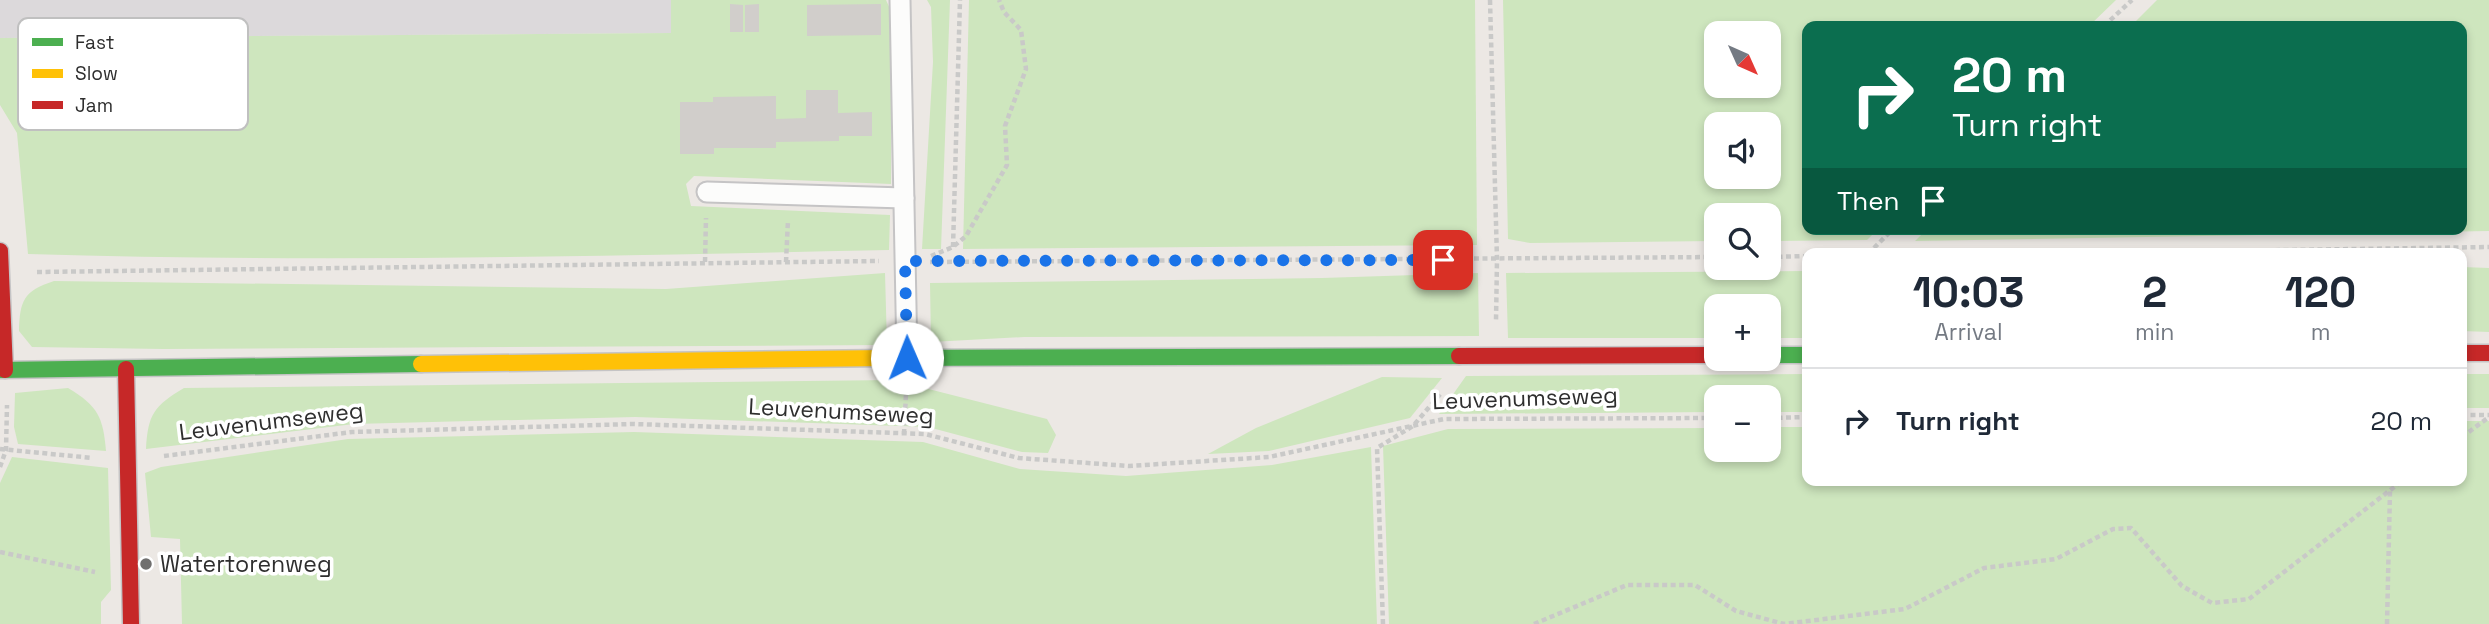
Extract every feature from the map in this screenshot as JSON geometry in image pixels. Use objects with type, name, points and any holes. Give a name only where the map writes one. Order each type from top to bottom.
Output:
[{"type":"main road","points":[[0,251],[3,370]]},
{"type":"main road","points":[[2467,353],[2489,353]]},
{"type":"main road","name":"Leuvenumseweg","points":[[3,370],[907,358],[1704,355]]},
{"type":"main road","points":[[1781,355],[1802,355]]},
{"type":"main road","points":[[125,369],[131,624]]},
{"type":"lane","points":[[900,0],[907,358]]},
{"type":"lane","points":[[707,192],[904,198]]},
{"type":"path","points":[[953,247],[960,0]]},
{"type":"path","points":[[999,0],[1004,12],[1021,30],[1026,69],[1004,126],[1007,165],[965,236],[953,247],[921,261],[952,264],[1704,257]]},
{"type":"path","points":[[1490,0],[1497,260],[1495,356]]},
{"type":"path","points":[[2109,21],[2132,0]]},
{"type":"path","points":[[705,262],[707,192]]},
{"type":"path","points":[[786,262],[788,195]]},
{"type":"path","points":[[1874,248],[1887,235]]},
{"type":"path","points":[[2422,248],[2489,247]]},
{"type":"path","points":[[1781,257],[1802,256]]},
{"type":"path","points":[[2,273],[905,261]]},
{"type":"path","points":[[1383,624],[1377,448],[1413,426],[1472,356]]},
{"type":"path","points":[[2467,415],[2489,416]]},
{"type":"path","points":[[2467,433],[2489,416]]},
{"type":"path","points":[[1781,418],[1802,417]]},
{"type":"path","name":"Leuvenumseweg","points":[[3,450],[128,461],[352,432],[634,424],[925,434],[1020,458],[1129,466],[1269,457],[1444,419],[1704,418]]},
{"type":"path","points":[[0,467],[3,450]]},
{"type":"path","points":[[1534,624],[1627,585],[1695,585],[1736,611],[1784,624],[1905,609],[1984,568],[2056,559],[2113,529],[2131,528],[2182,586],[2212,603],[2249,598],[2395,486]]},
{"type":"path","points":[[2387,624],[2390,490]]},
{"type":"path","points":[[0,552],[104,574],[129,588]]},
{"type":"shaded area","points":[[0,0],[671,0],[672,33],[248,36],[248,18],[18,18],[18,38],[0,38]]},
{"type":"green space","points":[[671,0],[886,0],[891,11],[891,184],[694,176],[686,184],[691,206],[890,215],[889,250],[351,258],[28,254],[17,133],[0,105],[0,38],[18,38],[18,130],[248,130],[248,36],[671,33]]},
{"type":"green space","points":[[927,0],[950,0],[941,249],[922,249],[933,62],[931,7]]},
{"type":"green space","points":[[969,0],[1475,0],[1477,245],[963,249]]},
{"type":"green space","points":[[1503,0],[2116,0],[2094,21],[1802,21],[1802,235],[1872,235],[1867,240],[1781,241],[1781,203],[1704,203],[1704,241],[1530,243],[1508,239]]},
{"type":"green space","points":[[2157,0],[2489,0],[2489,231],[2467,231],[2467,21],[2136,21]]},
{"type":"green space","points":[[1921,235],[2259,235],[1915,241]]},
{"type":"green space","points":[[2467,267],[2489,268],[2489,332],[2467,331]]},
{"type":"green space","points":[[1781,271],[1802,271],[1802,338],[1781,338],[1781,294],[1704,294],[1704,338],[1508,338],[1506,273],[1704,272],[1704,280],[1781,280]]},
{"type":"green space","points":[[885,273],[887,345],[163,349],[32,347],[19,331],[25,298],[36,289],[54,281],[666,289]]},
{"type":"green space","points":[[1478,273],[1479,336],[1024,337],[931,342],[930,283],[1322,278]]},
{"type":"green space","points":[[1802,374],[1802,412],[1781,412],[1781,385],[1704,385],[1704,412],[1439,414],[1466,376]]},
{"type":"green space","points":[[2467,374],[2489,374],[2489,408],[2467,408]]},
{"type":"green space","points":[[1382,377],[1442,378],[1410,418],[1269,451],[1208,454],[1256,428]]},
{"type":"green space","points":[[893,380],[1047,419],[1056,435],[1048,453],[1022,452],[928,427],[635,417],[354,424],[146,449],[154,412],[184,388]]},
{"type":"green space","points":[[68,388],[86,401],[97,414],[103,429],[106,451],[18,444],[14,427],[15,393]]},
{"type":"green space","points":[[2467,421],[2489,421],[2489,624],[1389,624],[1383,446],[1448,429],[1704,428],[1704,462],[1781,462],[1781,427],[1802,427],[1802,486],[2467,486]]},
{"type":"green space","points":[[634,432],[923,442],[1020,469],[1126,476],[1272,465],[1371,447],[1377,624],[182,624],[180,539],[151,537],[145,473],[161,467],[348,439]]},
{"type":"green space","points":[[12,457],[108,468],[111,590],[101,602],[101,624],[0,624],[0,483]]},
{"type":"building","points":[[730,4],[743,5],[743,32],[730,32]]},
{"type":"building","points":[[759,4],[759,32],[745,32],[745,5]]},
{"type":"building","points":[[881,4],[881,35],[807,36],[807,5]]},
{"type":"building","points":[[806,90],[838,90],[838,113],[872,112],[872,136],[839,136],[839,141],[776,142],[776,148],[714,148],[714,154],[680,154],[680,102],[713,102],[713,97],[776,96],[776,119],[806,118]]},
{"type":"traffic: fast","points":[[1781,355],[1802,355]]},
{"type":"traffic: fast","points":[[886,358],[1459,356]]},
{"type":"traffic: fast","points":[[0,370],[421,364]]},
{"type":"traffic: slow","points":[[421,364],[886,358]]},
{"type":"traffic: jam","points":[[0,251],[5,370]]},
{"type":"traffic: jam","points":[[2467,353],[2489,353]]},
{"type":"traffic: jam","points":[[1459,356],[1704,355]]},
{"type":"traffic: jam","points":[[126,369],[131,624]]},
{"type":"place","name":"Watertorenweg","points":[[146,564]]},
{"type":"route","points":[[907,358],[905,261],[952,264],[1443,260]]}]
